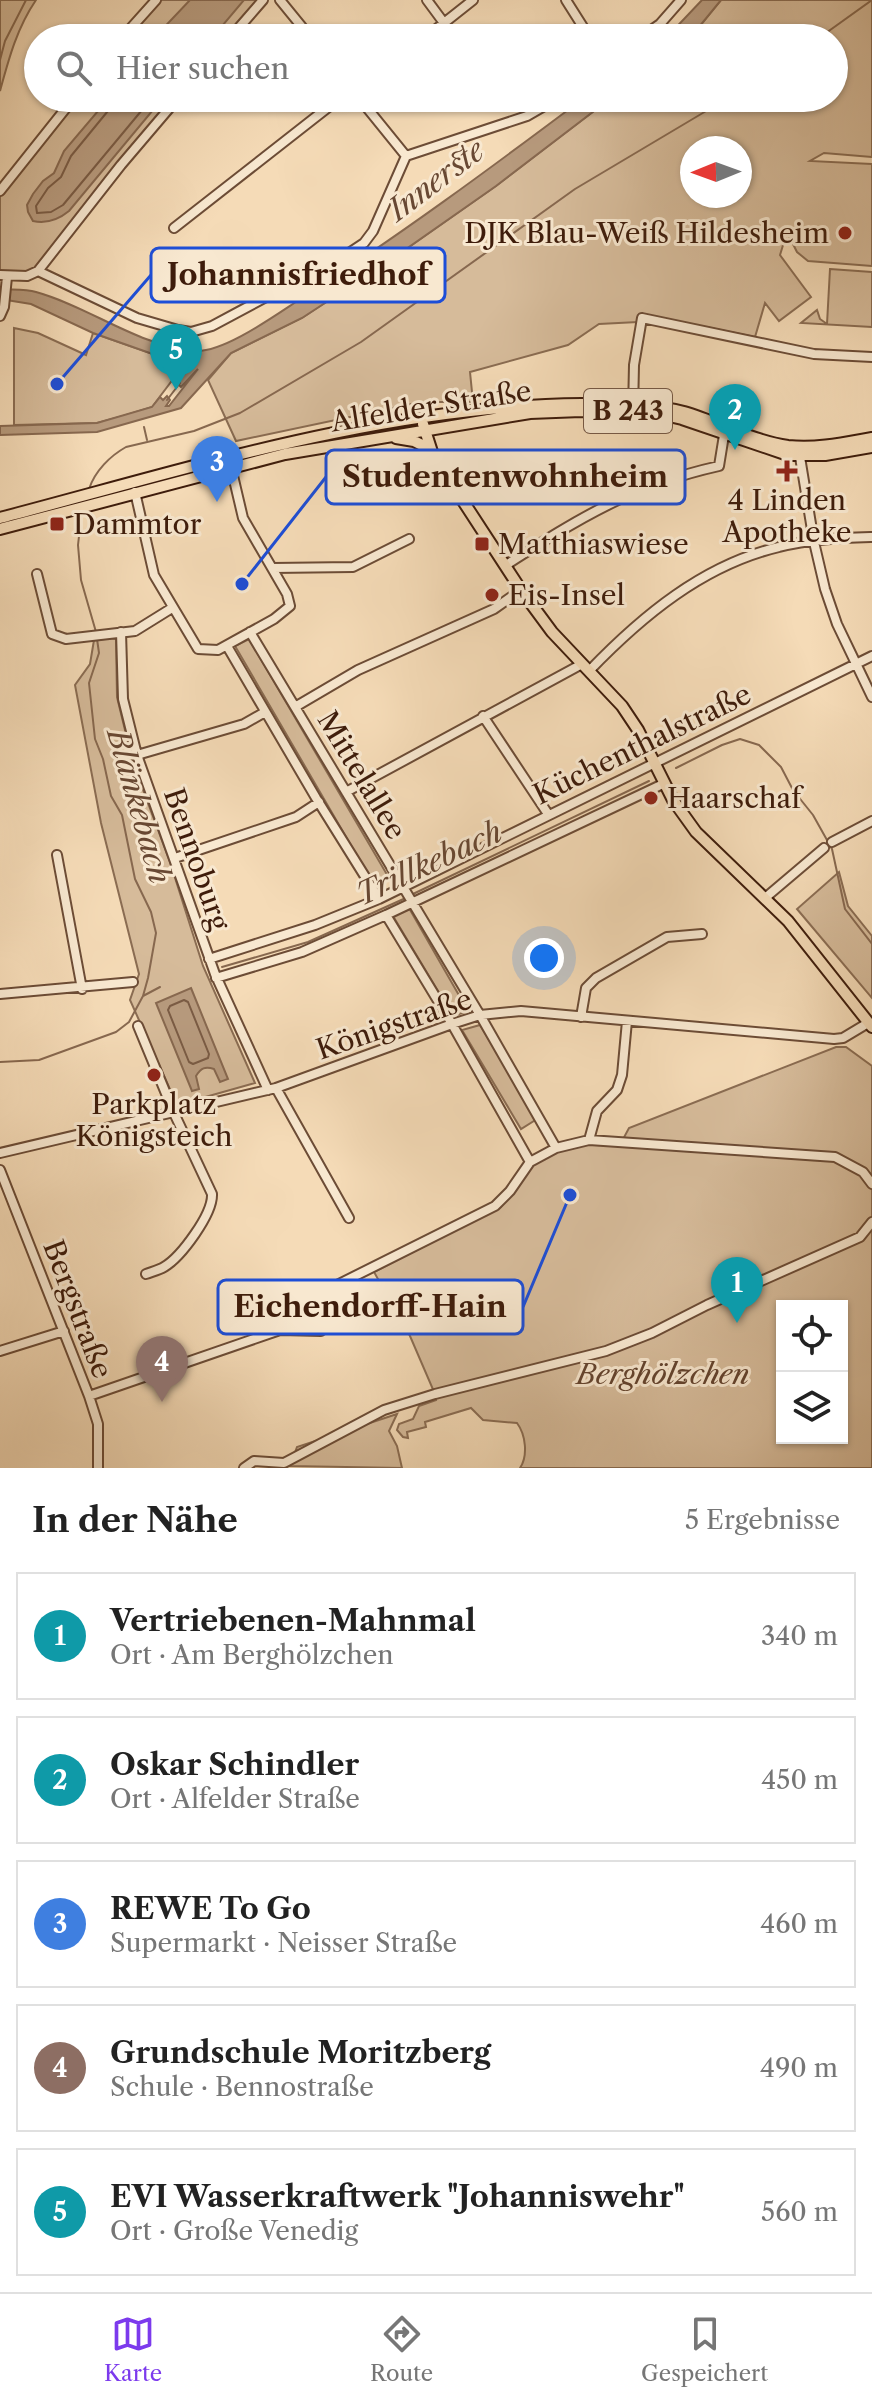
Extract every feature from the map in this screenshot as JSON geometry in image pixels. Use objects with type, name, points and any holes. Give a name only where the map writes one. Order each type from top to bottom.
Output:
[{"type":"main road","name":"Alfelder Straße","points":[[0,518],[135,492],[423,424],[529,405],[633,408],[724,430],[778,453],[872,438]]},
{"type":"main road","name":"Alfelder Straße","points":[[0,529],[85,500],[260,449],[390,421],[423,424]]},
{"type":"main road","points":[[423,424],[430,449],[521,590],[552,632],[622,706],[684,817],[804,940],[870,1025]]},
{"type":"main road","name":"B 243","points":[[378,437],[408,439],[430,449]]},
{"type":"main road","name":"Alfelder Straße","points":[[799,452],[825,455],[872,447]]},
{"type":"street","points":[[135,24],[156,0]]},
{"type":"street","points":[[242,24],[263,0]]},
{"type":"street","points":[[280,0],[300,24]]},
{"type":"street","points":[[427,0],[444,23],[473,0]]},
{"type":"street","points":[[566,0],[581,24]]},
{"type":"street","points":[[660,24],[681,0]]},
{"type":"street","points":[[0,191],[63,112]]},
{"type":"street","points":[[2,312],[4,278],[31,275],[38,271],[166,112]]},
{"type":"street","points":[[174,228],[322,112]]},
{"type":"street","points":[[370,112],[406,156]]},
{"type":"street","points":[[38,271],[137,318],[183,331],[205,329],[268,296],[286,295],[364,243],[373,231],[406,156],[534,112]]},
{"type":"street","points":[[633,408],[634,365],[642,318],[814,354],[872,357]]},
{"type":"street","points":[[506,565],[614,500],[660,481],[719,466],[724,430]]},
{"type":"street","points":[[799,452],[825,589],[855,665],[861,671],[872,697]]},
{"type":"street","points":[[135,492],[154,575],[198,649],[207,652],[218,650],[274,619],[290,606],[287,594],[243,518],[231,467]]},
{"type":"street","points":[[346,792],[483,716],[585,668],[659,605],[698,581],[758,553],[781,546],[872,537]]},
{"type":"street","points":[[273,568],[353,567],[409,539]]},
{"type":"street","points":[[37,574],[52,634],[66,639],[135,631],[172,608]]},
{"type":"street","points":[[295,707],[358,670],[494,609],[521,590]]},
{"type":"street","name":"Bennoburg","points":[[121,632],[123,699],[137,755],[216,978],[272,1089],[349,1218]]},
{"type":"street","name":"Mittelallee","points":[[250,632],[480,1015],[556,1148]]},
{"type":"street","name":"Mittelallee","points":[[227,646],[379,899]]},
{"type":"street","name":"Küchenthalstraße","points":[[209,959],[315,925],[379,899],[872,656]]},
{"type":"street","points":[[137,755],[244,724],[265,712]]},
{"type":"street","points":[[483,716],[548,814]]},
{"type":"street","name":"Küchenthalstraße","points":[[216,978],[302,952],[665,783]]},
{"type":"street","points":[[175,858],[296,817],[319,802]]},
{"type":"street","points":[[765,898],[828,845],[872,821]]},
{"type":"street","points":[[57,855],[82,989]]},
{"type":"street","points":[[386,915],[530,1162]]},
{"type":"street","points":[[581,1017],[586,988],[596,978],[667,937],[702,934]]},
{"type":"street","points":[[0,994],[133,982]]},
{"type":"street","name":"Königstraße","points":[[0,1153],[272,1089],[480,1015],[521,1011],[834,1039],[870,1025]]},
{"type":"street","points":[[589,1140],[597,1111],[617,1090],[622,1075],[627,1021]]},
{"type":"street","points":[[138,1026],[212,1194],[212,1203],[198,1230],[178,1255],[164,1267],[146,1274]]},
{"type":"street","points":[[280,1330],[277,1322],[297,1305],[495,1206],[510,1191],[530,1162],[556,1148],[589,1140],[835,1157],[863,1172],[872,1184]]},
{"type":"street","name":"Bergstraße","points":[[0,1170],[89,1396],[98,1424],[98,1468]]},
{"type":"street","points":[[244,1468],[254,1461],[284,1463],[384,1410],[606,1351],[652,1333],[860,1237],[872,1222]]},
{"type":"street","points":[[89,1396],[280,1330],[321,1331]]},
{"type":"street","points":[[0,1351],[64,1331]]},
{"type":"green space","points":[[0,0],[36,0],[19,32],[0,91]]},
{"type":"green space","points":[[160,0],[259,0],[239,24],[139,24]]},
{"type":"green space","points":[[721,0],[872,0],[872,157],[824,153],[810,161],[872,164],[872,266],[808,261],[797,252],[787,232],[780,255],[811,297],[779,321],[765,303],[755,337],[706,327],[638,322],[599,324],[568,345],[470,372],[473,402],[421,402],[236,441],[208,380],[231,353],[302,318],[496,186],[593,112],[848,112],[848,24],[701,24]]},
{"type":"green space","points":[[67,112],[165,112],[37,271],[6,274],[0,280],[0,196]]},
{"type":"green space","points":[[830,269],[872,272],[872,327],[801,323],[817,310],[820,319],[827,324]]},
{"type":"green space","points":[[14,328],[38,333],[86,355],[93,333],[187,366],[152,407],[97,423],[14,425]]},
{"type":"green space","points":[[116,638],[117,697],[133,763],[170,862],[203,966],[255,1083],[177,1105],[130,1000],[139,974],[101,823],[75,685],[90,664],[94,640]]},
{"type":"green space","points":[[249,639],[389,878],[374,885],[235,646]]},
{"type":"green space","points":[[839,872],[848,906],[872,936],[872,998],[797,909]]},
{"type":"green space","points":[[409,908],[468,1011],[453,1016],[393,916]]},
{"type":"green space","points":[[480,1025],[537,1119],[521,1129],[462,1030]]},
{"type":"green space","name":"Berghölzchen","points":[[836,1047],[846,1047],[872,1066],[872,1468],[520,1468],[525,1446],[517,1423],[483,1420],[471,1408],[425,1422],[426,1427],[407,1432],[408,1438],[397,1430],[399,1424],[413,1419],[419,1406],[436,1400],[410,1336],[374,1272],[501,1207],[530,1163],[556,1149],[589,1141],[621,1143],[629,1128]]},
{"type":"green space","points":[[397,1414],[389,1431],[397,1446],[402,1468],[290,1466],[297,1447]]},
{"type":"water","points":[[190,0],[244,0],[224,24],[167,24]]},
{"type":"water","points":[[702,0],[721,0],[701,24],[679,24]]},
{"type":"water","points":[[97,112],[151,112],[69,211],[52,220],[33,221],[27,205],[43,181],[54,173],[64,151]]},
{"type":"water","points":[[565,112],[593,112],[496,186],[389,261],[302,318],[231,353],[181,408],[97,432],[0,435],[0,426],[97,423],[152,407],[160,397],[163,400],[167,396],[170,400],[166,406],[169,406],[198,369],[181,387],[177,383],[187,366],[93,333],[31,304],[0,299],[0,289],[32,291],[56,299],[134,334],[174,348],[207,350],[265,322],[480,175]]},
{"type":"water","points":[[191,988],[228,1079],[220,1082],[214,1069],[204,1068],[196,1076],[199,1089],[192,1091],[156,1003]]},
{"type":"waterway","points":[[0,60],[5,41],[26,0]]},
{"type":"waterway","points":[[839,24],[872,0]]},
{"type":"waterway","points":[[89,489],[104,465],[126,447],[194,431],[240,413],[361,342],[575,189],[704,112]]},
{"type":"waterway","points":[[167,400],[180,383]]},
{"type":"waterway","points":[[144,427],[147,440]]},
{"type":"waterway","name":"Blänkebach","points":[[82,510],[78,545],[81,580],[96,632]]},
{"type":"waterway","name":"Blänkebach","points":[[0,1062],[39,1060],[116,1032],[129,1022],[143,996],[148,978],[156,933],[151,912],[135,879],[122,815],[111,796],[95,739],[89,683],[99,653],[97,639]]},
{"type":"waterway","name":"Trillkebach","points":[[676,768],[740,739],[759,745],[781,767],[793,790],[813,815],[832,849],[845,909],[872,944]]},
{"type":"waterway","name":"Trillkebach","points":[[413,894],[649,781]]},
{"type":"waterway","name":"Trillkebach","points":[[222,967],[308,942],[408,897]]},
{"type":"waterway","name":"Trillkebach","points":[[143,996],[160,987]]},
{"type":"place","name":"DJK Blau-Weiß Hildesheim","points":[[845,233]]},
{"type":"place","name":"Johannisfriedhof","points":[[57,384]]},
{"type":"place","name":"EVI Wasserkraftwerk \"Johanniswehr\"","points":[[176,390]]},
{"type":"place","name":"Oskar Schindler","points":[[735,450]]},
{"type":"place","name":"4 Linden Apotheke","points":[[787,471]]},
{"type":"place","name":"REWE To Go","points":[[217,502]]},
{"type":"place","name":"Dammtor","points":[[57,524]]},
{"type":"place","name":"Matthiaswiese","points":[[482,544]]},
{"type":"place","name":"Studentenwohnheim","points":[[242,584]]},
{"type":"place","name":"Eis-Insel","points":[[492,595]]},
{"type":"place","name":"Haarschaf","points":[[651,798]]},
{"type":"place","name":"Parkplatz Königsteich","points":[[154,1075]]},
{"type":"place","name":"Eichendorff-Hain","points":[[570,1195]]},
{"type":"place","name":"Vertriebenen-Mahnmal","points":[[737,1323]]},
{"type":"place","name":"Grundschule Moritzberg","points":[[162,1402]]},
{"type":"water label","name":"Innerste","points":[[436,180]]}]
